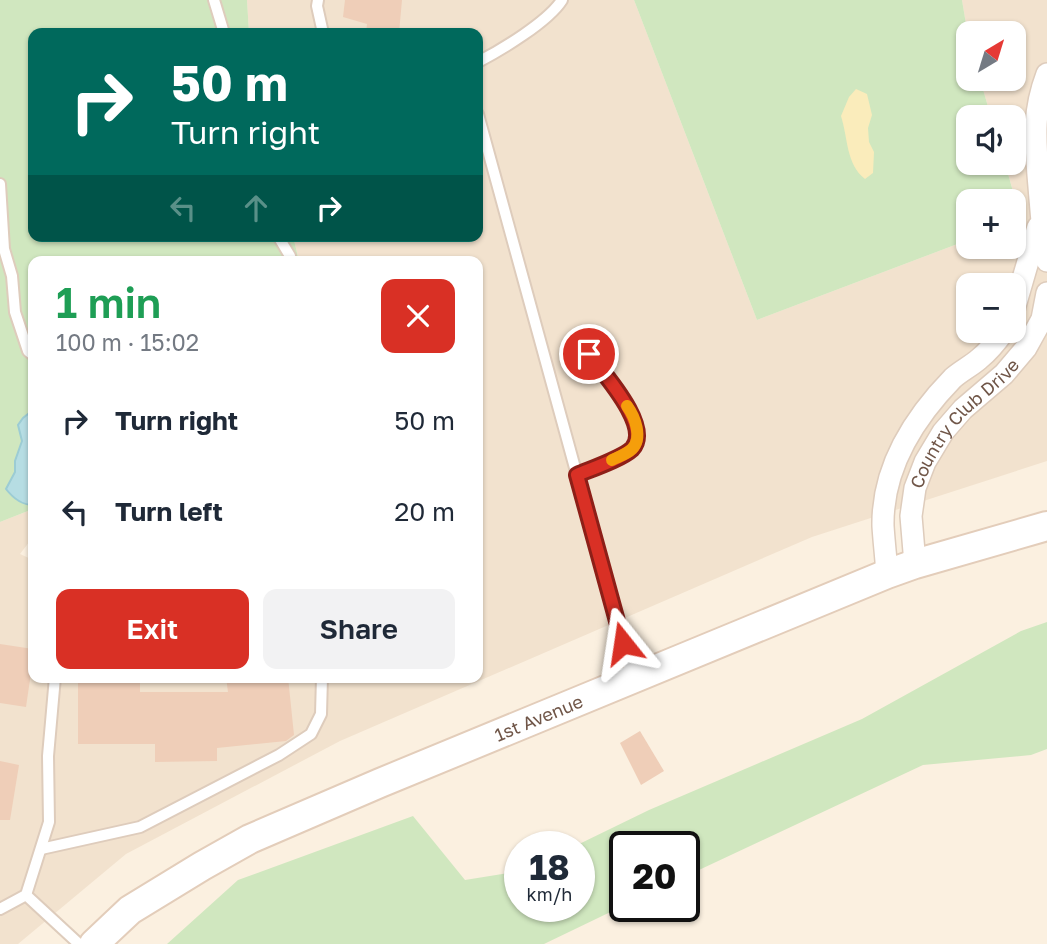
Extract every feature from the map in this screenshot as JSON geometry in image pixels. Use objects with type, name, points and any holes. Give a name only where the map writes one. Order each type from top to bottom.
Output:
[{"type":"main road","name":"1st Avenue","points":[[94,944],[130,910],[250,839],[887,574],[1047,527]]},
{"type":"street","points":[[1047,74],[1038,102],[1035,130],[1047,261]]},
{"type":"street","points":[[1025,273],[1041,218]]},
{"type":"street","name":"Country Club Drive","points":[[915,564],[911,516],[915,488],[925,462],[943,432],[963,410],[1004,374],[1026,348],[1042,319],[1047,293]]},
{"type":"street","name":"Country Club Drive","points":[[887,574],[883,525],[886,492],[895,460],[911,428],[934,398],[957,374],[980,359],[995,343]]},
{"type":"lane","points":[[214,0],[223,28]]},
{"type":"lane","points":[[318,0],[322,28]]},
{"type":"lane","points":[[483,59],[523,35],[562,0]]},
{"type":"lane","points":[[483,132],[633,679]]},
{"type":"lane","points":[[0,184],[4,249],[12,276],[15,312],[28,348]]},
{"type":"lane","points":[[577,475],[631,450],[637,441],[632,414],[589,354]]},
{"type":"lane","points":[[0,909],[26,895],[49,822],[48,756],[54,683]]},
{"type":"lane","points":[[41,849],[139,827],[279,755],[311,734],[321,714],[322,683]]},
{"type":"lane","points":[[26,895],[79,944]]},
{"type":"shaded area","points":[[247,0],[634,0],[757,320],[956,245],[956,259],[1026,259],[1026,189],[1012,189],[1008,175],[1026,175],[1026,105],[988,105],[983,91],[1026,91],[1026,21],[966,21],[962,0],[1047,0],[1047,461],[812,537],[483,679],[483,256],[298,256],[294,242],[483,242],[483,28],[249,28]]},
{"type":"shaded area","points":[[28,511],[28,544],[20,554],[28,558],[28,683],[474,683],[340,741],[126,854],[18,944],[0,944],[0,522]]},
{"type":"green space","points":[[0,0],[247,0],[249,28],[28,28],[28,242],[294,242],[298,256],[28,256],[28,511],[0,522]]},
{"type":"green space","points":[[634,0],[962,0],[966,21],[956,21],[956,91],[983,91],[988,105],[956,105],[956,175],[1008,175],[1012,189],[956,189],[956,245],[757,320]]},
{"type":"green space","points":[[1047,622],[1047,749],[1031,755],[923,765],[700,870],[700,831],[609,831],[609,913],[595,919],[595,836],[649,810],[862,719],[1021,631]]},
{"type":"green space","points":[[413,816],[465,880],[504,874],[504,922],[590,922],[544,944],[167,944],[238,880]]},
{"type":"sand","points":[[856,89],[867,94],[872,115],[868,128],[869,142],[874,152],[873,173],[865,179],[854,166],[841,116],[849,97]]},
{"type":"water","points":[[28,414],[28,504],[18,500],[6,489],[15,472],[15,461],[22,441],[18,425]]},
{"type":"building","points":[[345,0],[402,0],[399,28],[367,28],[367,24],[343,17]]},
{"type":"building","points":[[0,644],[28,648],[30,683],[26,707],[0,703]]},
{"type":"building","points":[[78,683],[140,683],[140,692],[228,692],[227,683],[289,683],[294,735],[286,741],[217,748],[217,761],[155,762],[155,744],[78,744]]},
{"type":"building","points":[[640,731],[664,771],[641,785],[620,743]]},
{"type":"building","points":[[0,761],[19,765],[10,820],[0,820]]},
{"type":"slow traffic","points":[[612,460],[631,450],[637,441],[632,414],[627,406]]},
{"type":"route","points":[[589,354],[632,414],[636,429],[637,441],[631,450],[577,475],[623,643]]}]
